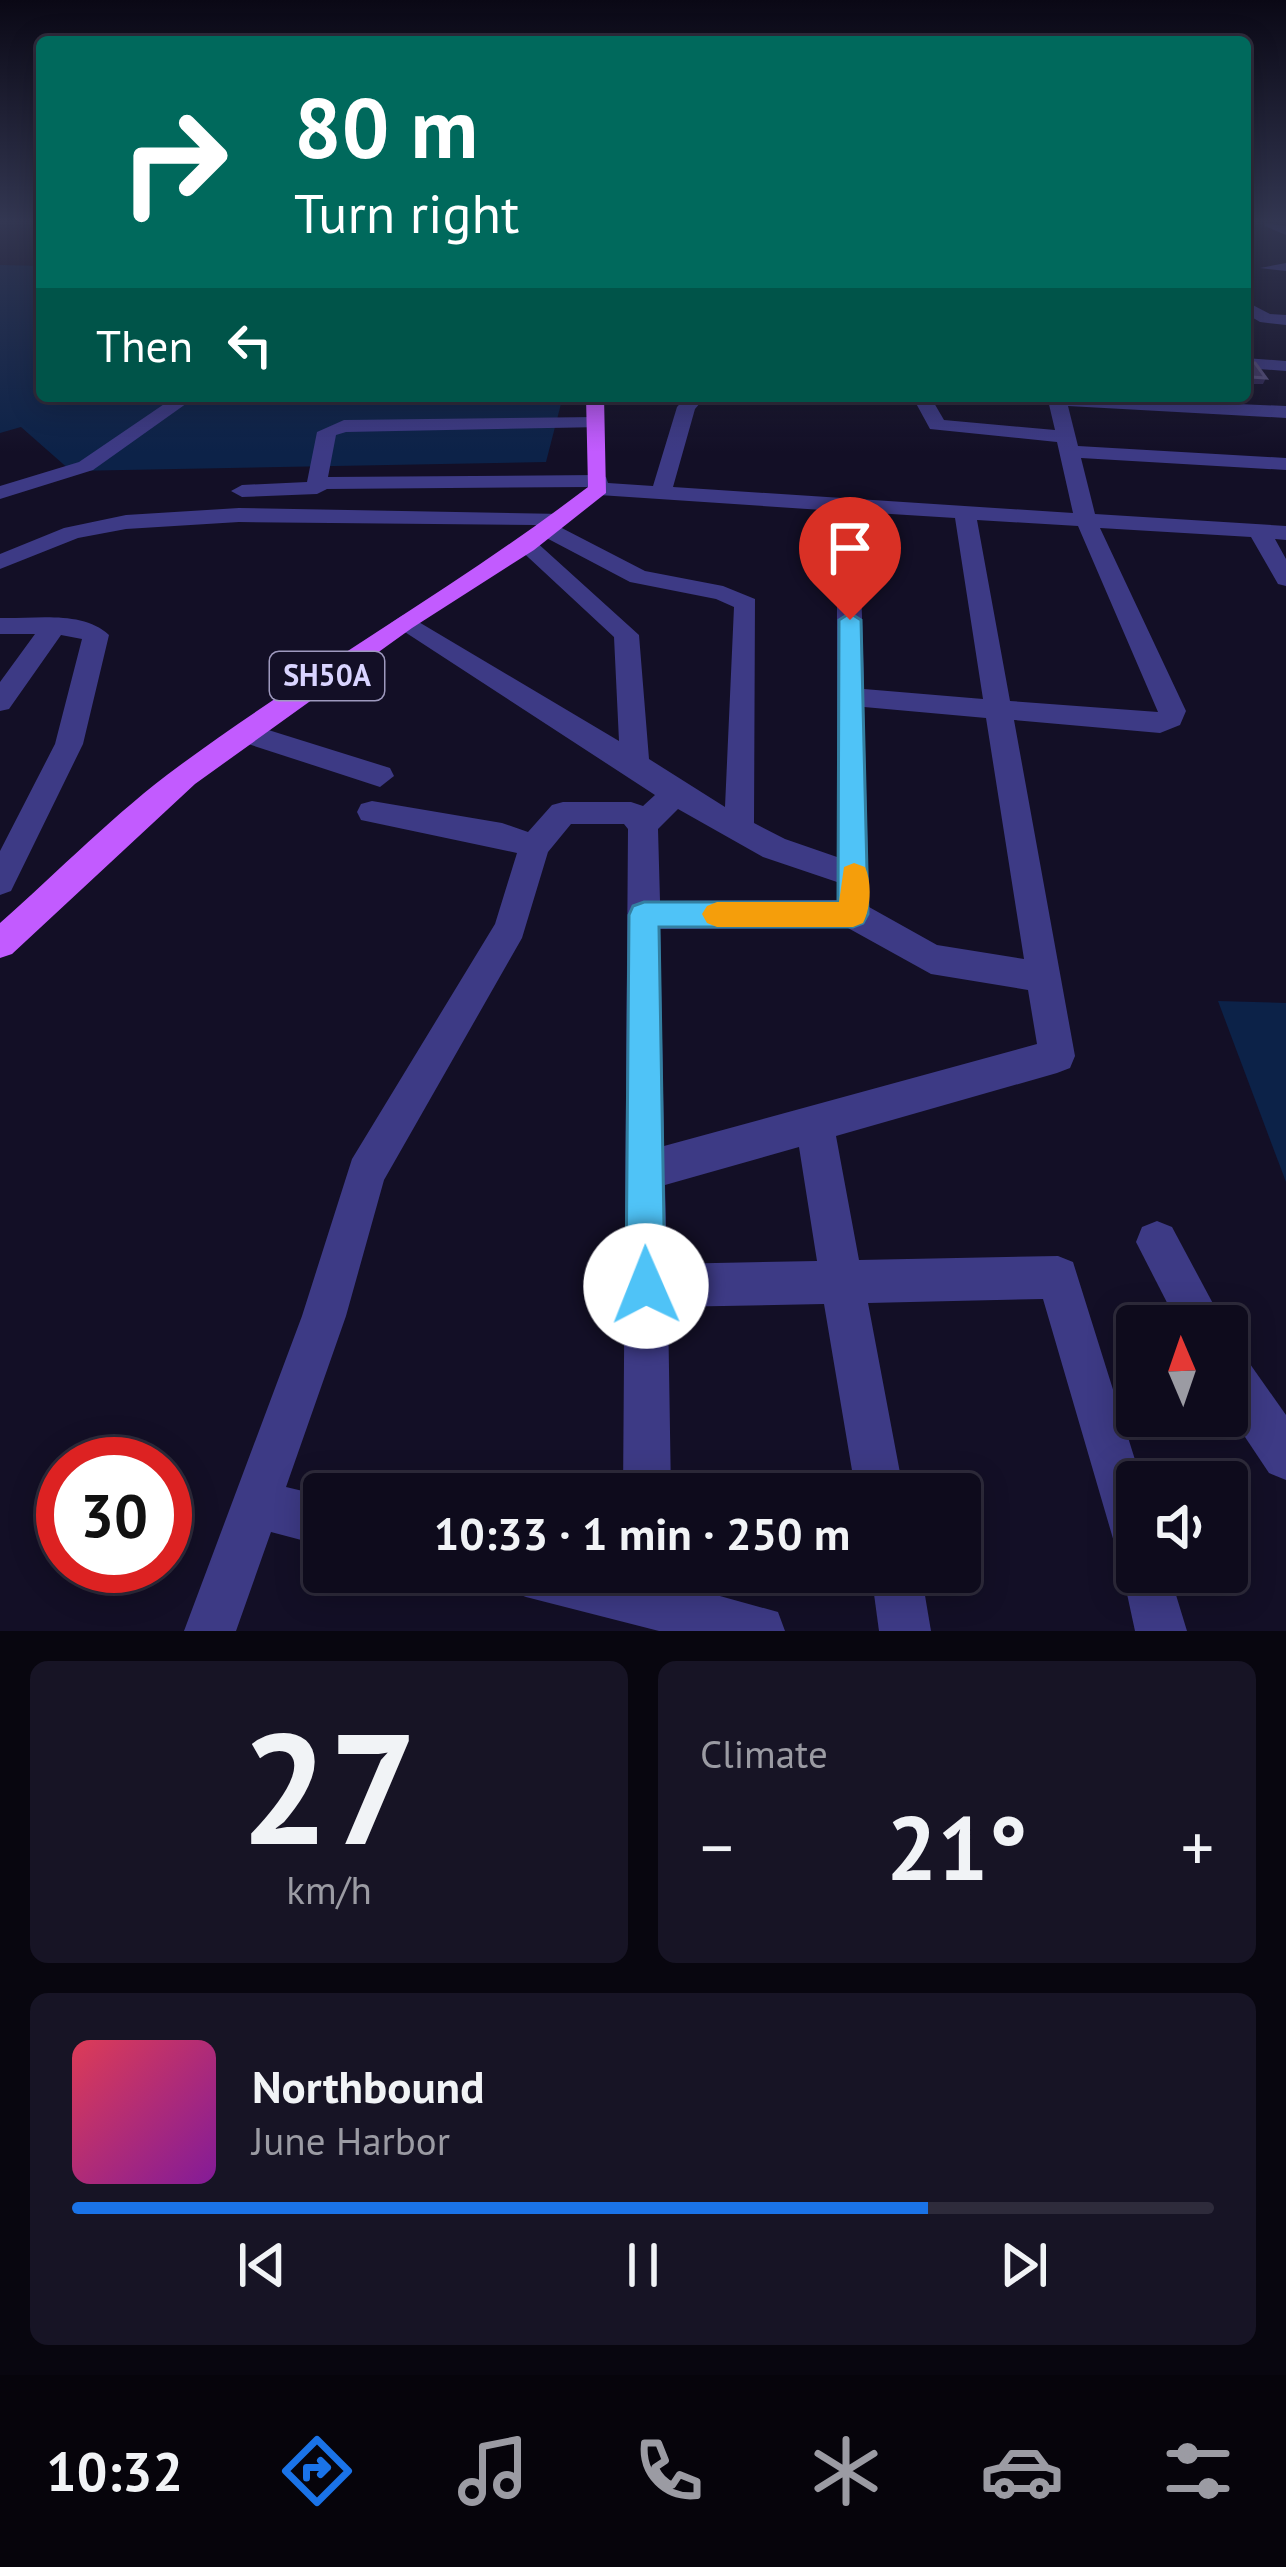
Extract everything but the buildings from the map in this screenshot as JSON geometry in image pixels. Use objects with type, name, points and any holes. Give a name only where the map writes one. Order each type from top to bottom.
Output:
[{"type":"main road","points":[[596,410],[599,485]]},
{"type":"main road","name":"SH50A","points":[[0,944],[185,776],[542,531],[599,485]]},
{"type":"street","points":[[1251,310],[1261,318],[1286,320]]},
{"type":"street","points":[[1251,364],[1286,366]]},
{"type":"street","points":[[0,493],[86,466],[179,402]]},
{"type":"street","points":[[661,493],[685,402]]},
{"type":"street","points":[[924,402],[937,425],[1068,444],[1286,464]]},
{"type":"street","points":[[852,697],[1160,723],[1170,718],[1172,711],[1086,520],[1058,402]]},
{"type":"street","points":[[1122,402],[1286,412]]},
{"type":"street","points":[[242,490],[317,488],[319,457],[327,432],[333,429],[596,410]]},
{"type":"street","points":[[318,483],[599,485],[661,493],[1286,533]]},
{"type":"street","points":[[848,504],[853,914]]},
{"type":"street","points":[[644,1171],[1057,1056],[965,512]]},
{"type":"street","points":[[0,562],[72,533],[127,522],[262,514],[542,531],[638,577],[723,593],[746,604],[739,829]]},
{"type":"street","points":[[542,531],[626,635],[635,764]]},
{"type":"street","points":[[1259,531],[1286,580]]},
{"type":"street","points":[[403,623],[635,764],[675,794],[774,848],[854,875]]},
{"type":"street","points":[[0,626],[89,629],[96,635],[69,744],[0,882]]},
{"type":"street","points":[[0,702],[54,626]]},
{"type":"street","points":[[246,733],[380,776]]},
{"type":"street","points":[[643,825],[675,794]]},
{"type":"street","points":[[373,812],[502,836],[533,847]]},
{"type":"street","points":[[210,1631],[324,1316],[366,1173],[430,1056],[510,928],[533,847],[563,813],[632,813],[643,825],[647,1473]]},
{"type":"street","points":[[644,915],[853,914],[931,959],[1046,978]]},
{"type":"street","points":[[814,1123],[838,1282],[876,1473]]},
{"type":"street","points":[[1157,1242],[1192,1305]]},
{"type":"street","points":[[646,1286],[1058,1277],[1116,1477]]},
{"type":"street","points":[[1248,1401],[1286,1456]]},
{"type":"street","points":[[254,1504],[303,1516]]},
{"type":"street","points":[[662,1593],[759,1631]]},
{"type":"street","points":[[899,1593],[904,1631]]},
{"type":"street","points":[[1150,1593],[1161,1631]]},
{"type":"water","points":[[0,299],[36,299],[36,402],[561,402],[546,462],[71,471],[21,427],[0,433]]},
{"type":"water","points":[[1218,1001],[1286,1003],[1286,1182]]},
{"type":"slow traffic","points":[[717,914],[853,914],[854,875]]},
{"type":"route","points":[[646,1286],[644,915],[853,914],[850,620]]}]
